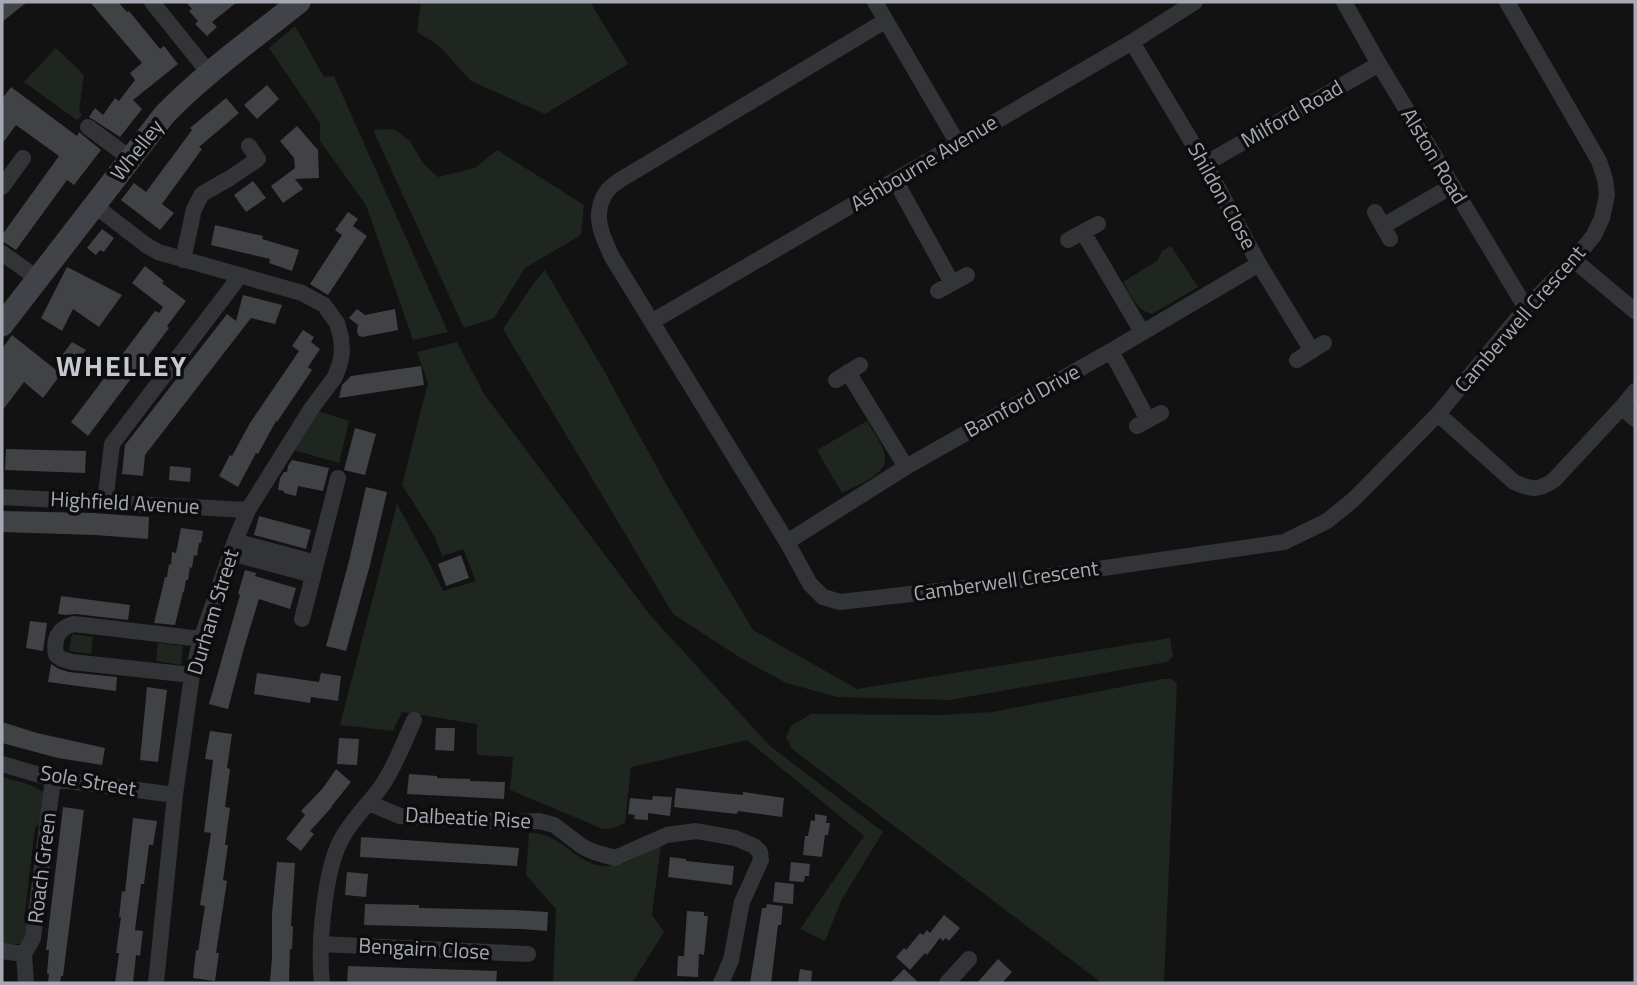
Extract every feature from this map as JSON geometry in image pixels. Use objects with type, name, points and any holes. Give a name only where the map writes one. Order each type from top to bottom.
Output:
[{"type":"main road","name":"Whelley","points":[[2,325],[165,114],[188,90],[295,5]]},
{"type":"street","points":[[152,2],[209,73]]},
{"type":"street","points":[[875,2],[957,142]]},
{"type":"street","name":"Ashbourne Avenue","points":[[653,321],[1132,42],[1195,2]]},
{"type":"street","name":"Alston Road","points":[[1344,2],[1526,308]]},
{"type":"street","name":"Camberwell Crescent","points":[[885,22],[620,180],[607,191],[600,208],[600,231],[612,257],[810,584],[822,597],[840,602],[973,587],[1284,542],[1327,521],[1353,500],[1438,414],[1526,308],[1574,260],[1594,235],[1602,218],[1607,195],[1599,161],[1507,2]]},
{"type":"street","name":"Shildon Close","points":[[1132,42],[1205,164],[1259,264],[1318,347],[1297,360]]},
{"type":"street","name":"Milford Road","points":[[1205,164],[1379,64]]},
{"type":"street","points":[[88,127],[130,158]]},
{"type":"street","points":[[183,260],[194,209],[202,194],[230,178],[257,157]]},
{"type":"street","points":[[2,187],[16,159]]},
{"type":"street","points":[[895,180],[952,283]]},
{"type":"street","points":[[1383,226],[1452,186]]},
{"type":"street","points":[[94,205],[158,252],[240,276],[112,444],[105,502]]},
{"type":"street","points":[[1068,240],[1098,224]]},
{"type":"street","points":[[1083,232],[1142,332]]},
{"type":"street","points":[[2,253],[37,278]]},
{"type":"street","points":[[1574,260],[1635,311]]},
{"type":"street","name":"Bamford Drive","points":[[787,542],[906,467],[1259,264]]},
{"type":"street","name":"Durham Street","points":[[156,983],[175,795],[192,675],[201,639],[248,510],[335,377],[342,352],[337,323],[324,305],[302,293],[240,276]]},
{"type":"street","points":[[1111,351],[1148,420]]},
{"type":"street","points":[[848,372],[906,467]]},
{"type":"street","points":[[1438,414],[1514,482],[1528,488],[1542,488],[1554,480],[1635,391]]},
{"type":"street","points":[[1622,407],[1635,419]]},
{"type":"street","points":[[302,619],[338,478]]},
{"type":"street","name":"Highfield Avenue","points":[[2,496],[248,510]]},
{"type":"street","points":[[233,547],[315,569]]},
{"type":"street","points":[[192,675],[62,660],[56,655],[54,644],[64,627],[74,624],[201,639]]},
{"type":"street","points":[[322,983],[321,944],[332,860],[351,823],[384,783],[414,720]]},
{"type":"street","name":"Sole Street","points":[[2,764],[53,779],[175,795]]},
{"type":"street","name":"Roach Green","points":[[26,983],[24,954],[33,937],[53,779]]},
{"type":"street","name":"Dalbeatie Rise","points":[[369,803],[400,816],[539,821],[554,825],[583,847],[615,858],[667,835],[696,831],[735,838],[754,846],[760,852],[761,860],[742,902],[731,960],[721,983]]},
{"type":"street","name":"Bengairn Close","points":[[321,944],[518,959]]},
{"type":"street","points":[[2,951],[24,954]]},
{"type":"street","points":[[946,975],[969,959]]},
{"type":"shaded area","points":[[421,2],[590,2],[628,64],[545,114],[471,81],[438,45],[417,32]]},
{"type":"shaded area","points":[[295,26],[324,77],[334,76],[448,332],[413,340],[366,205],[320,141],[320,123],[269,48]]},
{"type":"shaded area","points":[[56,48],[84,75],[79,110],[82,115],[77,120],[24,82]]},
{"type":"shaded area","points":[[394,129],[410,141],[423,163],[438,177],[475,168],[497,150],[584,205],[581,235],[525,268],[494,318],[464,328],[373,130]]},
{"type":"shaded area","points":[[1171,246],[1198,287],[1152,314],[1138,306],[1123,282],[1157,261],[1162,251]]},
{"type":"shaded area","points":[[545,270],[666,484],[753,630],[857,689],[1170,638],[1173,656],[1167,662],[950,700],[837,697],[786,683],[744,660],[673,614],[503,329]]},
{"type":"shaded area","points":[[457,342],[484,394],[650,615],[770,746],[883,832],[842,899],[825,941],[800,929],[864,836],[747,740],[631,767],[625,823],[603,829],[510,790],[513,757],[477,755],[477,724],[402,712],[393,731],[340,725],[397,504],[443,591],[476,581],[463,549],[442,556],[435,537],[402,485],[428,383],[417,352]]},
{"type":"shaded area","points":[[311,409],[349,421],[339,463],[287,448]]},
{"type":"shaded area","points":[[867,421],[882,447],[885,462],[877,474],[842,493],[817,450]]},
{"type":"shaded area","points":[[72,634],[93,637],[91,654],[69,651]]},
{"type":"shaded area","points":[[158,643],[183,646],[181,665],[156,661]]},
{"type":"shaded area","points":[[1171,679],[1177,683],[1164,983],[1102,983],[792,749],[786,737],[791,726],[811,714],[941,715],[993,712]]},
{"type":"shaded area","points":[[2,777],[38,788],[44,794],[41,823],[35,827],[24,919],[28,924],[28,935],[20,944],[2,944]]},
{"type":"shaded area","points":[[529,833],[549,837],[582,859],[600,866],[623,863],[661,844],[652,915],[664,932],[632,983],[553,983],[556,909],[526,875]]},
{"type":"building","points":[[2,2],[27,2],[2,22]]},
{"type":"building","points":[[90,2],[118,2],[129,11],[160,49],[164,46],[178,64],[133,100],[142,109],[120,137],[89,117],[95,108],[103,115],[115,98],[119,101],[135,80],[130,73],[142,63]]},
{"type":"building","points":[[186,2],[237,2],[212,22],[217,27],[207,36],[195,24],[198,21],[189,11],[192,9]]},
{"type":"building","points":[[267,85],[279,99],[257,119],[244,105]]},
{"type":"building","points":[[11,87],[77,136],[79,132],[101,150],[74,185],[67,180],[16,250],[2,241],[2,235],[59,156],[16,125],[2,144],[2,99]]},
{"type":"building","points":[[226,98],[239,113],[199,147],[202,149],[162,204],[174,213],[160,230],[121,200],[134,183],[146,192],[192,130],[190,128]]},
{"type":"building","points":[[297,126],[318,150],[319,178],[295,179],[303,189],[283,203],[271,186],[295,168],[294,158],[280,141]]},
{"type":"building","points":[[253,181],[266,198],[246,212],[234,195]]},
{"type":"building","points":[[348,212],[358,219],[353,226],[367,236],[328,295],[310,284],[342,235],[335,230]]},
{"type":"building","points":[[215,225],[263,236],[262,239],[299,250],[292,271],[269,263],[270,259],[211,245]]},
{"type":"building","points":[[102,229],[114,238],[104,252],[100,250],[96,255],[87,248]]},
{"type":"building","points":[[145,266],[186,301],[167,326],[169,328],[88,436],[71,422],[155,311],[159,313],[163,307],[132,283]]},
{"type":"building","points":[[67,267],[122,295],[99,327],[73,309],[62,331],[41,318]]},
{"type":"building","points":[[243,295],[282,305],[275,324],[251,318],[145,455],[143,476],[122,474],[125,445],[227,314],[236,321]]},
{"type":"building","points":[[357,309],[365,315],[395,309],[398,330],[362,337],[358,335],[358,325],[349,318]]},
{"type":"building","points":[[303,330],[314,337],[311,342],[320,349],[308,367],[312,370],[276,421],[238,487],[219,476],[250,423],[299,351],[292,346]]},
{"type":"building","points":[[12,335],[61,374],[43,398],[24,382],[2,411],[2,349]]},
{"type":"building","points":[[72,342],[86,350],[73,367],[60,358]]},
{"type":"building","points":[[421,366],[424,385],[339,398],[342,385],[351,376]]},
{"type":"building","points":[[355,428],[376,434],[365,475],[344,470]]},
{"type":"building","points":[[6,449],[86,451],[85,473],[5,470]]},
{"type":"building","points":[[292,460],[329,468],[323,491],[298,486],[296,496],[278,490],[280,478],[287,472]]},
{"type":"building","points":[[170,466],[191,468],[190,482],[169,480]]},
{"type":"building","points":[[366,487],[387,492],[346,651],[326,646]]},
{"type":"building","points":[[2,511],[149,517],[148,539],[2,532]]},
{"type":"building","points":[[259,516],[311,530],[306,549],[254,535]]},
{"type":"building","points":[[181,528],[203,531],[201,543],[197,556],[194,555],[192,568],[190,567],[175,625],[154,623],[165,577],[169,564],[171,565],[172,552],[176,553]]},
{"type":"building","points":[[461,555],[469,578],[446,586],[438,564]]},
{"type":"building","points":[[245,570],[256,573],[255,576],[296,588],[290,609],[259,599],[228,709],[209,704]]},
{"type":"building","points":[[61,596],[130,605],[128,620],[58,614]]},
{"type":"building","points":[[30,621],[47,623],[43,651],[26,648]]},
{"type":"building","points":[[51,664],[69,672],[117,677],[116,691],[48,682]]},
{"type":"building","points":[[257,673],[319,682],[321,673],[341,676],[338,701],[311,697],[310,703],[254,694]]},
{"type":"building","points":[[147,687],[167,690],[158,762],[140,760]]},
{"type":"building","points":[[2,722],[105,748],[102,765],[58,758],[2,743]]},
{"type":"building","points":[[436,728],[455,728],[454,751],[435,750]]},
{"type":"building","points":[[210,731],[232,734],[225,807],[230,808],[223,880],[227,881],[216,953],[219,953],[215,981],[193,978],[205,906],[200,905],[211,833],[204,832],[213,760],[205,759]]},
{"type":"building","points":[[339,738],[359,739],[357,765],[337,764]]},
{"type":"building","points":[[336,769],[351,782],[310,831],[314,834],[301,851],[286,839],[305,815],[301,811],[323,788]]},
{"type":"building","points":[[409,774],[505,782],[504,799],[407,794]]},
{"type":"building","points":[[676,788],[743,795],[743,792],[784,798],[782,817],[674,807]]},
{"type":"building","points":[[653,796],[672,797],[670,816],[648,813],[648,820],[634,819],[635,815],[628,814],[630,798],[652,800]]},
{"type":"building","points":[[63,807],[84,810],[63,976],[60,983],[48,983],[49,950],[46,950]]},
{"type":"building","points":[[815,814],[827,816],[826,823],[830,823],[828,835],[825,835],[822,857],[803,855],[805,836],[808,836],[811,820],[815,821]]},
{"type":"building","points":[[133,818],[157,821],[153,845],[149,845],[144,884],[141,884],[135,930],[143,931],[140,956],[136,955],[133,983],[115,983],[119,953],[116,953],[119,917],[122,891],[125,892]]},
{"type":"building","points":[[361,837],[519,848],[517,866],[360,857]]},
{"type":"building","points":[[670,857],[734,866],[732,885],[668,877]]},
{"type":"building","points":[[277,862],[295,863],[289,982],[270,981]]},
{"type":"building","points":[[791,862],[810,864],[809,876],[805,876],[804,882],[789,881]]},
{"type":"building","points":[[347,872],[368,874],[366,897],[345,895]]},
{"type":"building","points":[[775,882],[794,884],[793,904],[773,902]]},
{"type":"building","points":[[365,904],[548,912],[547,931],[364,925]]},
{"type":"building","points":[[767,904],[783,906],[771,983],[750,983],[762,908],[766,908]]},
{"type":"building","points":[[687,911],[704,912],[704,916],[708,916],[704,955],[699,954],[698,977],[677,976],[678,956],[684,956]]},
{"type":"building","points":[[944,915],[960,928],[949,941],[940,938],[927,955],[925,953],[910,970],[896,957],[904,948],[906,950],[920,933],[923,935],[927,930],[930,933]]},
{"type":"building","points":[[998,959],[1012,972],[1002,983],[977,983]]},
{"type":"building","points":[[348,966],[497,971],[496,983],[347,983]]},
{"type":"building","points":[[800,969],[812,971],[811,983],[798,983]]},
{"type":"building","points":[[904,969],[919,983],[890,983]]},
{"type":"district","name":"WHELLEY","points":[[122,366]]}]
